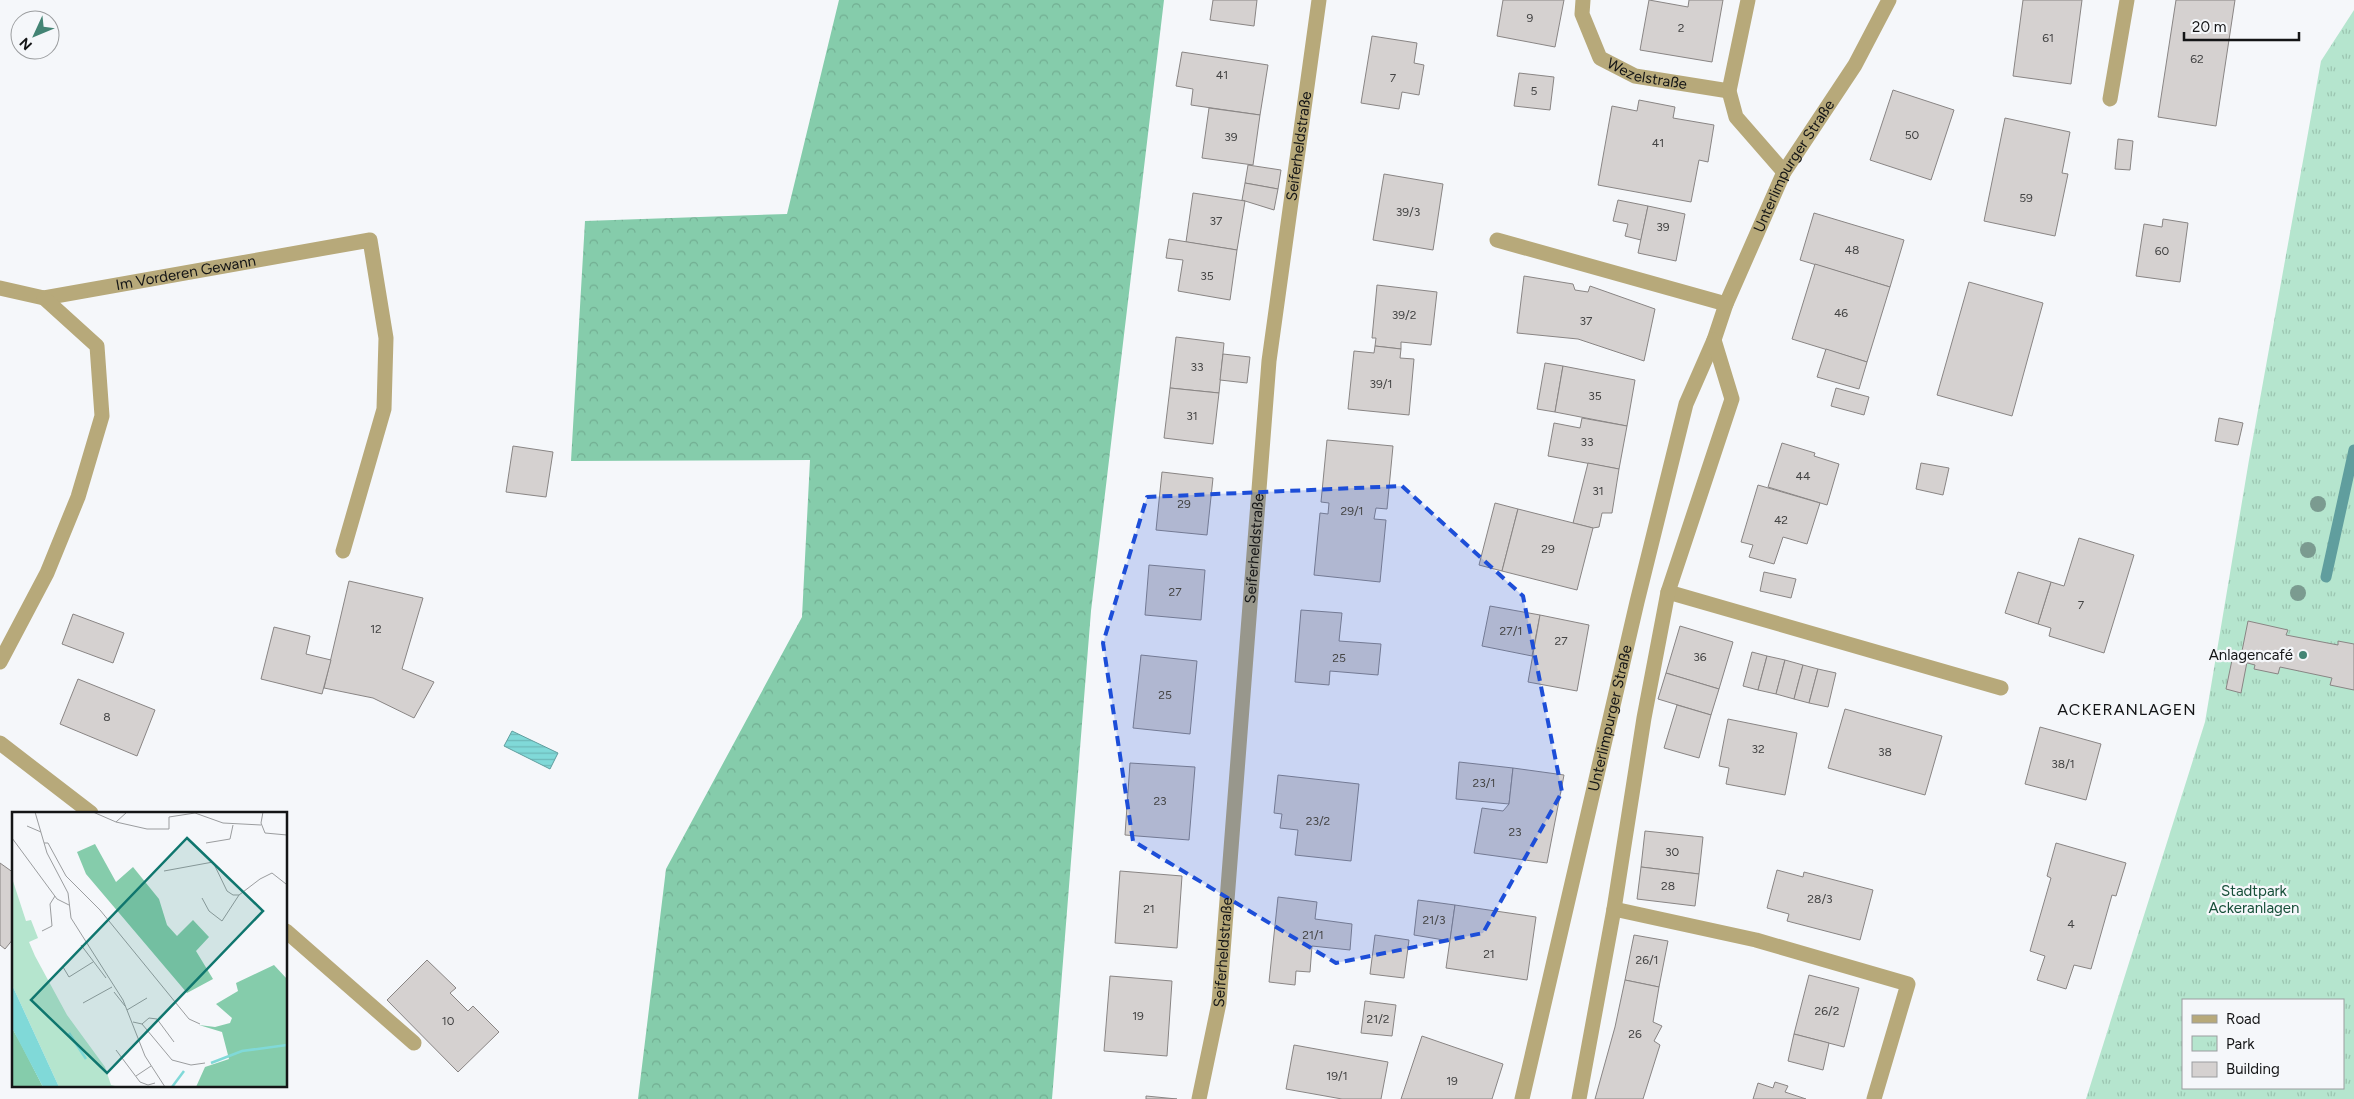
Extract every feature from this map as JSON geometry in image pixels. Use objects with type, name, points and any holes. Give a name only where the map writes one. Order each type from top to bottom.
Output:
[{"type":"street","name":"Seiferheldstraße","points":[[1199,1099],[1219,1004],[1269,361],[1319,0]]},
{"type":"street","name":"Wezelstraße","points":[[1584,0],[1582,14],[1600,58],[1634,76],[1729,91]]},
{"type":"street","points":[[1748,0],[1729,91],[1736,117],[1784,172]]},
{"type":"street","name":"Unterlimpurger Straße","points":[[1522,1099],[1637,602],[1686,404],[1714,340],[1726,304],[1784,172],[1855,65],[1889,0]]},
{"type":"street","points":[[2110,99],[2127,0]]},
{"type":"street","name":"Im Vorderen Gewann","points":[[0,288],[44,298],[370,240],[386,338],[384,409],[343,552]]},
{"type":"street","points":[[1497,240],[1726,304]]},
{"type":"street","points":[[0,662],[50,565],[78,497],[102,416],[97,346],[44,298]]},
{"type":"street","name":"Unterlimpurger Straße","points":[[1580,1099],[1614,909],[1644,718],[1668,592],[1732,399],[1714,340]]},
{"type":"street","points":[[1668,592],[2001,688]]},
{"type":"street","points":[[0,743],[91,812]]},
{"type":"street","points":[[1614,909],[1756,940],[1908,984],[1874,1099]]},
{"type":"street","points":[[288,932],[414,1043]]},
{"type":"highlighted area","points":[[1402,486],[1523,596],[1562,792],[1483,933],[1336,963],[1133,841],[1103,643],[1147,497]]},
{"type":"green space","points":[[839,0],[1164,0],[1091,611],[1052,1099],[638,1099],[666,869],[802,617],[810,460],[571,461],[585,221],[787,214]]},
{"type":"green space","name":"Stadtpark Ackeranlagen","points":[[2354,10],[2354,1099],[2086,1099],[2205,722],[2249,460],[2321,61]]},
{"type":"water","points":[[512,731],[558,753],[550,769],[504,746]]},
{"type":"building","points":[[1213,0],[1257,0],[1254,26],[1210,20]]},
{"type":"building","points":[[1503,0],[1564,0],[1555,47],[1497,36]]},
{"type":"building","points":[[1649,0],[1688,7],[1689,0],[1723,0],[1712,62],[1640,50]]},
{"type":"building","points":[[2023,0],[2082,0],[2071,84],[2013,76]]},
{"type":"building","points":[[2176,0],[2235,0],[2216,126],[2158,117]]},
{"type":"building","points":[[1372,36],[1417,43],[1414,63],[1424,65],[1419,95],[1402,92],[1399,109],[1361,103]]},
{"type":"building","points":[[1182,52],[1268,65],[1260,115],[1191,105],[1193,89],[1176,86]]},
{"type":"building","points":[[1519,73],[1554,77],[1550,110],[1514,106]]},
{"type":"building","points":[[1893,90],[1954,110],[1931,180],[1870,160]]},
{"type":"building","points":[[1639,100],[1675,107],[1673,118],[1714,125],[1708,162],[1699,160],[1691,202],[1598,185],[1612,106],[1637,111]]},
{"type":"building","points":[[1209,108],[1260,115],[1253,165],[1202,158]]},
{"type":"building","points":[[2005,118],[2070,132],[2062,173],[2068,174],[2055,236],[1984,221]]},
{"type":"building","points":[[2118,139],[2133,141],[2130,170],[2115,169]]},
{"type":"building","points":[[1248,165],[1281,170],[1278,189],[1245,183]]},
{"type":"building","points":[[1384,174],[1443,184],[1433,250],[1373,240]]},
{"type":"building","points":[[1245,183],[1278,189],[1274,210],[1242,200]]},
{"type":"building","points":[[1193,193],[1245,201],[1237,250],[1186,242]]},
{"type":"building","points":[[1618,200],[1648,206],[1641,240],[1625,236],[1628,224],[1613,221]]},
{"type":"building","points":[[1648,206],[1685,214],[1676,261],[1638,253]]},
{"type":"building","points":[[1814,213],[1904,240],[1890,287],[1800,260]]},
{"type":"building","points":[[2163,219],[2188,223],[2180,282],[2136,276],[2144,224],[2162,227]]},
{"type":"building","points":[[1169,239],[1237,250],[1230,300],[1178,291],[1183,260],[1166,258]]},
{"type":"building","points":[[1815,264],[1890,287],[1867,362],[1792,339]]},
{"type":"building","points":[[1524,276],[1573,284],[1575,290],[1588,292],[1590,286],[1655,309],[1644,361],[1578,339],[1517,333]]},
{"type":"building","points":[[1969,282],[2043,303],[2012,416],[1937,395]]},
{"type":"building","points":[[1377,285],[1437,292],[1431,345],[1401,342],[1401,349],[1375,346],[1376,338],[1372,338]]},
{"type":"building","points":[[1176,337],[1224,343],[1219,393],[1170,388]]},
{"type":"building","points":[[1375,346],[1401,349],[1400,358],[1414,359],[1409,415],[1348,409],[1354,351],[1374,353]]},
{"type":"building","points":[[1826,349],[1867,362],[1859,389],[1817,377]]},
{"type":"building","points":[[1223,354],[1250,357],[1247,383],[1220,380]]},
{"type":"building","points":[[1545,363],[1563,366],[1555,412],[1537,409]]},
{"type":"building","points":[[1563,366],[1635,380],[1627,426],[1555,412]]},
{"type":"building","points":[[1170,388],[1219,393],[1213,444],[1164,438]]},
{"type":"building","points":[[1836,388],[1869,397],[1864,415],[1831,406]]},
{"type":"building","points":[[1582,418],[1627,426],[1619,469],[1548,456],[1554,423],[1580,428]]},
{"type":"building","points":[[2219,418],[2243,423],[2238,445],[2215,441]]},
{"type":"building","points":[[1327,440],[1393,446],[1387,509],[1376,508],[1374,519],[1386,520],[1380,582],[1314,575],[1320,513],[1328,514],[1329,503],[1321,502]]},
{"type":"building","points":[[1782,443],[1815,453],[1814,456],[1839,464],[1827,505],[1768,487]]},
{"type":"building","points":[[513,446],[553,452],[546,497],[506,492]]},
{"type":"building","points":[[1588,463],[1619,469],[1612,513],[1602,513],[1599,527],[1593,528],[1573,523]]},
{"type":"building","points":[[1921,463],[1949,468],[1943,495],[1916,489]]},
{"type":"building","points":[[1162,472],[1213,478],[1207,535],[1156,530]]},
{"type":"building","points":[[1758,485],[1820,503],[1807,544],[1783,537],[1774,564],[1749,557],[1753,545],[1741,542]]},
{"type":"building","points":[[1495,503],[1518,509],[1502,571],[1479,565]]},
{"type":"building","points":[[1518,509],[1593,528],[1577,590],[1502,571]]},
{"type":"building","points":[[2079,538],[2134,555],[2104,653],[2049,636],[2051,628],[2038,624],[2051,582],[2064,586]]},
{"type":"building","points":[[1149,565],[1205,570],[1201,620],[1145,615]]},
{"type":"building","points":[[1764,572],[1796,579],[1791,598],[1760,591]]},
{"type":"building","points":[[2018,572],[2051,582],[2038,624],[2005,613]]},
{"type":"building","points":[[349,581],[423,598],[402,669],[434,682],[414,718],[373,698],[324,688]]},
{"type":"building","points":[[1490,606],[1540,615],[1532,656],[1482,646]]},
{"type":"building","points":[[1301,610],[1342,613],[1339,641],[1381,644],[1378,675],[1330,671],[1329,685],[1295,682]]},
{"type":"building","points":[[73,614],[124,633],[113,663],[62,644]]},
{"type":"building","points":[[1540,615],[1589,625],[1577,691],[1528,682]]},
{"type":"building","points":[[2248,621],[2288,630],[2286,635],[2338,645],[2338,641],[2354,644],[2354,690],[2330,685],[2332,678],[2280,667],[2278,674],[2254,669],[2255,665],[2240,661]]},
{"type":"building","points":[[1680,626],[1733,642],[1719,689],[1666,673]]},
{"type":"building","points":[[274,627],[310,636],[306,654],[331,660],[322,694],[261,679]]},
{"type":"building","points":[[1752,652],[1767,656],[1758,690],[1743,686]]},
{"type":"building","points":[[1141,655],[1197,661],[1190,734],[1133,728]]},
{"type":"building","points":[[1767,656],[1785,660],[1776,694],[1758,690]]},
{"type":"building","points":[[1785,660],[1803,665],[1794,699],[1776,694]]},
{"type":"building","points":[[2232,660],[2247,662],[2241,693],[2226,689]]},
{"type":"building","points":[[1803,665],[1818,669],[1809,703],[1794,699]]},
{"type":"building","points":[[1818,669],[1836,673],[1828,707],[1809,703]]},
{"type":"building","points":[[1666,673],[1719,689],[1711,715],[1658,699]]},
{"type":"building","points":[[78,679],[155,710],[137,756],[60,724]]},
{"type":"building","points":[[1677,705],[1711,715],[1699,758],[1664,748]]},
{"type":"building","points":[[1845,709],[1942,736],[1925,795],[1828,768]]},
{"type":"building","points":[[1728,719],[1797,733],[1785,795],[1726,784],[1729,768],[1719,766]]},
{"type":"building","points":[[2040,727],[2101,744],[2086,800],[2025,784]]},
{"type":"building","points":[[1459,762],[1513,768],[1509,804],[1456,799]]},
{"type":"building","points":[[1130,763],[1195,767],[1189,840],[1125,835]]},
{"type":"building","points":[[1513,768],[1564,775],[1547,863],[1474,853],[1482,808],[1503,811],[1509,804]]},
{"type":"building","points":[[1278,775],[1359,784],[1351,861],[1295,855],[1298,830],[1280,828],[1282,814],[1274,813]]},
{"type":"building","points":[[1645,831],[1703,837],[1699,874],[1641,867]]},
{"type":"building","points":[[2056,843],[2126,863],[2116,896],[2112,895],[2091,969],[2074,965],[2066,989],[2037,980],[2045,956],[2030,951],[2051,878],[2047,876]]},
{"type":"building","points":[[0,863],[12,872],[12,940],[5,949],[0,945]]},
{"type":"building","points":[[1641,867],[1699,874],[1695,906],[1637,899]]},
{"type":"building","points":[[1777,870],[1803,877],[1804,872],[1873,890],[1860,940],[1787,921],[1789,914],[1767,908]]},
{"type":"building","points":[[1120,871],[1182,876],[1177,948],[1115,943]]},
{"type":"building","points":[[1278,897],[1317,902],[1315,919],[1352,924],[1350,950],[1312,946],[1310,972],[1296,971],[1295,985],[1269,982]]},
{"type":"building","points":[[1418,900],[1455,905],[1450,941],[1414,935]]},
{"type":"building","points":[[1455,905],[1536,917],[1527,980],[1446,968]]},
{"type":"building","points":[[1375,935],[1409,940],[1404,978],[1370,974]]},
{"type":"building","points":[[1634,935],[1668,941],[1659,987],[1625,980]]},
{"type":"building","points":[[427,960],[456,988],[450,993],[468,1011],[473,1006],[499,1032],[458,1072],[387,1000]]},
{"type":"building","points":[[1809,975],[1859,988],[1844,1047],[1794,1034]]},
{"type":"building","points":[[1110,976],[1172,981],[1167,1056],[1104,1051]]},
{"type":"building","points":[[1625,980],[1659,987],[1653,1022],[1662,1026],[1654,1041],[1660,1045],[1643,1099],[1595,1099],[1615,1027]]},
{"type":"building","points":[[1365,1001],[1396,1005],[1392,1036],[1361,1033]]},
{"type":"building","points":[[1794,1034],[1829,1043],[1823,1070],[1788,1061]]},
{"type":"building","points":[[1422,1036],[1503,1064],[1492,1099],[1401,1099]]},
{"type":"building","points":[[1294,1045],[1388,1062],[1381,1099],[1342,1099],[1286,1089]]},
{"type":"building","points":[[1775,1082],[1788,1086],[1785,1092],[1806,1099],[1753,1099],[1758,1083],[1773,1088]]},
{"type":"building","points":[[1146,1096],[1177,1099],[1146,1099]]},
{"type":"waterway","points":[[2326,577],[2354,450]]},
{"type":"place","name":"Anlagencafé","points":[[2303,655]]},
{"type":"district","name":"ACKERANLAGEN","points":[[2127,709]]}]
